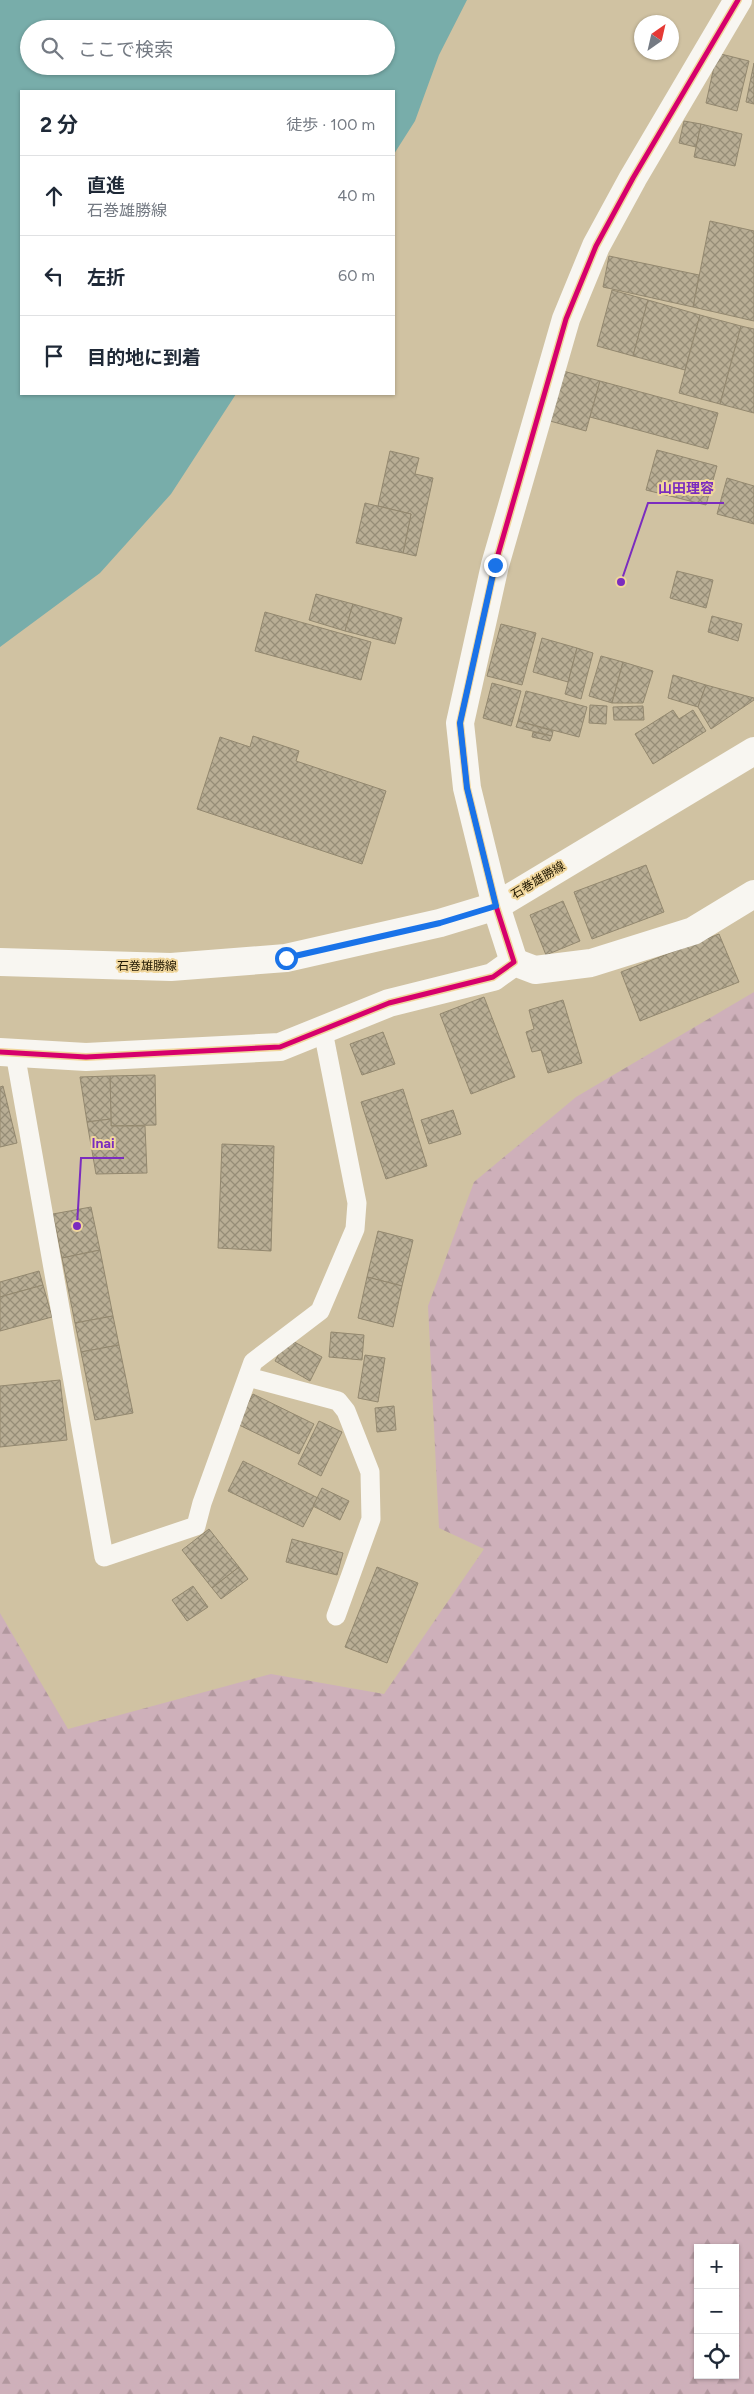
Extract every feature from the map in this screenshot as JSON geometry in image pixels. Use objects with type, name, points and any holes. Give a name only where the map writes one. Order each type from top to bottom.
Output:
[{"type":"street","points":[[514,962],[496,906],[467,788],[460,723],[495,565],[566,319],[596,246],[633,178],[738,0]]},
{"type":"street","name":"石巻雄勝線","points":[[0,962],[171,967],[286,958],[440,923],[496,906],[754,751]]},
{"type":"street","points":[[514,962],[535,970],[591,964],[693,932],[754,894]]},
{"type":"street","points":[[7,1052],[86,1057],[267,1049],[292,1043],[389,1003],[493,977],[514,962]]},
{"type":"lane","points":[[7,1052],[104,1557],[196,1526],[202,1504],[253,1362],[320,1310],[355,1229],[358,1203],[323,1031]]},
{"type":"lane","points":[[248,1377],[338,1401],[346,1411],[370,1472],[371,1519],[336,1616]]},
{"type":"green space","points":[[754,992],[754,2394],[0,2394],[0,1613],[68,1729],[271,1674],[384,1694],[484,1549],[439,1528],[428,1306],[474,1182],[576,1097]]},
{"type":"water","points":[[0,0],[467,0],[439,55],[415,121],[395,152],[395,90],[20,90],[20,395],[235,395],[171,494],[100,573],[0,647]]},
{"type":"building","points":[[717,53],[749,61],[737,111],[706,103]]},
{"type":"building","points":[[754,63],[754,104],[746,102]]},
{"type":"building","points":[[684,121],[701,124],[696,147],[679,143]]},
{"type":"building","points":[[701,124],[742,134],[735,166],[694,157]]},
{"type":"building","points":[[710,221],[754,231],[754,321],[693,307]]},
{"type":"building","points":[[609,256],[699,275],[693,307],[603,287]]},
{"type":"building","points":[[612,290],[648,300],[633,356],[597,346]]},
{"type":"building","points":[[648,300],[700,315],[685,370],[633,356]]},
{"type":"building","points":[[700,315],[741,326],[720,404],[679,393]]},
{"type":"building","points":[[741,326],[754,329],[754,413],[720,404]]},
{"type":"building","points":[[563,371],[600,381],[586,431],[550,421]]},
{"type":"building","points":[[600,381],[718,413],[708,449],[590,417]]},
{"type":"building","points":[[657,450],[717,466],[706,505],[646,490]]},
{"type":"building","points":[[390,451],[419,458],[415,474],[433,478],[416,556],[403,553],[411,514],[378,506]]},
{"type":"building","points":[[727,478],[754,486],[754,524],[717,514]]},
{"type":"building","points":[[365,503],[411,514],[403,553],[356,543]]},
{"type":"building","points":[[677,571],[713,580],[706,608],[670,598]]},
{"type":"building","points":[[316,594],[353,604],[345,631],[309,620]]},
{"type":"building","points":[[353,604],[402,618],[395,644],[345,631]]},
{"type":"building","points":[[265,612],[371,642],[361,680],[255,651]]},
{"type":"building","points":[[712,616],[742,624],[738,641],[708,632]]},
{"type":"building","points":[[501,624],[536,633],[522,685],[487,676]]},
{"type":"building","points":[[542,638],[577,648],[568,682],[533,672]]},
{"type":"building","points":[[577,648],[593,653],[581,699],[565,694]]},
{"type":"building","points":[[601,656],[623,662],[612,703],[589,696]]},
{"type":"building","points":[[623,662],[653,671],[643,703],[612,703]]},
{"type":"building","points":[[673,675],[706,685],[698,707],[668,698]]},
{"type":"building","points":[[492,683],[521,691],[511,726],[483,718]]},
{"type":"building","points":[[706,685],[754,698],[754,700],[711,729],[698,707]]},
{"type":"building","points":[[526,691],[587,707],[579,737],[518,721]]},
{"type":"building","points":[[590,705],[607,706],[606,724],[589,723]]},
{"type":"building","points":[[643,706],[644,720],[614,720],[613,707]]},
{"type":"building","points":[[673,710],[679,719],[693,710],[706,731],[653,764],[635,734]]},
{"type":"building","points":[[518,721],[553,731],[552,736],[516,727]]},
{"type":"building","points":[[533,732],[552,736],[550,741],[532,737]]},
{"type":"building","points":[[253,736],[299,751],[296,761],[386,791],[362,864],[197,809],[220,737],[250,747]]},
{"type":"building","points":[[646,865],[664,912],[592,939],[574,892]]},
{"type":"building","points":[[563,901],[580,941],[546,955],[530,915]]},
{"type":"building","points":[[719,934],[739,982],[640,1021],[621,972]]},
{"type":"building","points":[[484,997],[515,1077],[471,1094],[440,1014]]},
{"type":"building","points":[[563,1000],[582,1063],[548,1073],[541,1050],[532,1052],[526,1032],[534,1029],[529,1010]]},
{"type":"building","points":[[383,1032],[395,1064],[362,1075],[350,1044]]},
{"type":"building","points":[[155,1075],[156,1125],[111,1126],[110,1076]]},
{"type":"building","points":[[110,1076],[111,1119],[87,1122],[80,1077]]},
{"type":"building","points":[[3,1086],[17,1143],[0,1147],[0,1087]]},
{"type":"building","points":[[403,1089],[427,1166],[386,1179],[361,1102]]},
{"type":"building","points":[[453,1110],[461,1134],[429,1144],[421,1120]]},
{"type":"building","points":[[111,1119],[111,1126],[145,1126],[147,1173],[96,1174],[87,1122]]},
{"type":"building","points":[[222,1144],[274,1146],[271,1251],[218,1248]]},
{"type":"building","points":[[91,1207],[100,1250],[62,1258],[53,1214]]},
{"type":"building","points":[[378,1231],[413,1240],[402,1286],[367,1277]]},
{"type":"building","points":[[100,1250],[113,1316],[75,1323],[62,1258]]},
{"type":"building","points":[[39,1271],[43,1285],[0,1297],[0,1282]]},
{"type":"building","points":[[367,1277],[402,1286],[393,1327],[358,1318]]},
{"type":"building","points":[[43,1285],[52,1317],[0,1331],[0,1297]]},
{"type":"building","points":[[113,1316],[119,1345],[81,1352],[75,1323]]},
{"type":"building","points":[[331,1332],[364,1335],[362,1360],[329,1357]]},
{"type":"building","points":[[287,1338],[322,1357],[310,1381],[275,1361]]},
{"type":"building","points":[[119,1345],[133,1413],[95,1420],[81,1352]]},
{"type":"building","points":[[365,1355],[385,1358],[378,1402],[358,1398]]},
{"type":"building","points":[[60,1380],[67,1440],[0,1447],[0,1386]]},
{"type":"building","points":[[253,1394],[314,1424],[299,1454],[237,1424]]},
{"type":"building","points":[[394,1406],[396,1430],[377,1432],[375,1408]]},
{"type":"building","points":[[319,1421],[342,1432],[321,1476],[298,1464]]},
{"type":"building","points":[[243,1461],[318,1498],[303,1527],[228,1491]]},
{"type":"building","points":[[322,1488],[349,1501],[340,1520],[313,1506]]},
{"type":"building","points":[[209,1529],[239,1567],[212,1588],[182,1550]]},
{"type":"building","points":[[292,1539],[343,1553],[337,1575],[286,1562]]},
{"type":"building","points":[[239,1567],[248,1579],[221,1599],[212,1588]]},
{"type":"building","points":[[377,1567],[418,1583],[387,1663],[345,1647]]},
{"type":"building","points":[[193,1586],[208,1607],[187,1621],[172,1600]]},
{"type":"cycle path","points":[[0,1052],[86,1057],[280,1047],[389,1003],[493,977],[514,962],[496,906],[467,788],[460,723],[495,565],[566,319],[596,246],[633,178],[738,0]]},
{"type":"place","name":"山田理容","points":[[621,582]]},
{"type":"place","name":"Inai","points":[[77,1226]]},
{"type":"route","points":[[286,958],[440,923],[496,906],[467,788],[460,723],[495,565]]}]
